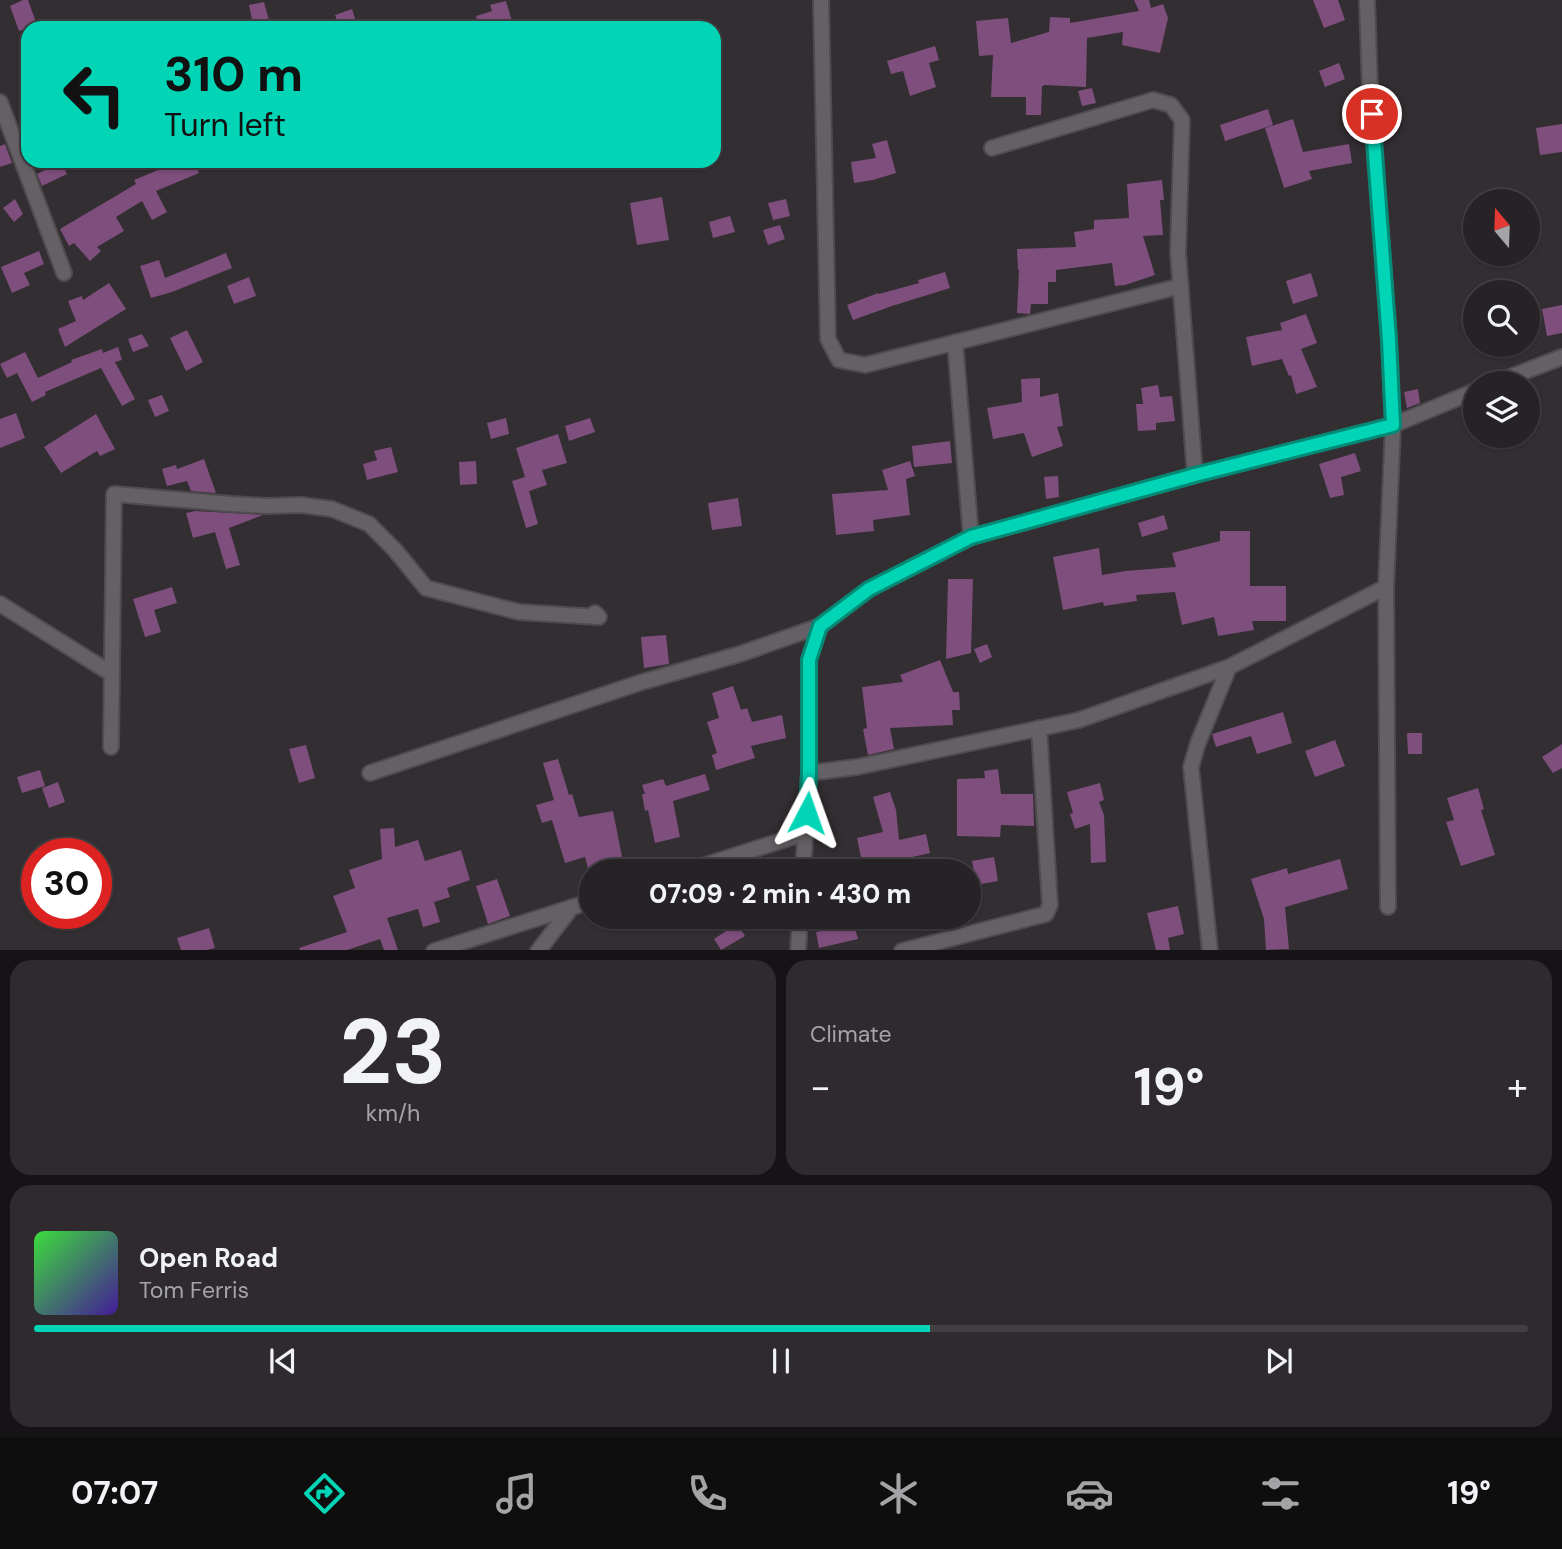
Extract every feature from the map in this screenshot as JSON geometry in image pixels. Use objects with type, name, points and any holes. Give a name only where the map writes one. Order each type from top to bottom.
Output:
[{"type":"street","points":[[821,0],[828,339],[839,360],[864,365],[1181,286]]},
{"type":"street","points":[[1367,0],[1370,89],[1393,425],[1386,587],[1388,907]]},
{"type":"street","points":[[992,148],[1153,100],[1171,105],[1182,120],[1178,252],[1195,475]]},
{"type":"street","points":[[0,102],[21,158]]},
{"type":"street","points":[[25,168],[64,273]]},
{"type":"street","points":[[956,342],[971,537]]},
{"type":"street","points":[[1526,371],[1562,357]]},
{"type":"street","points":[[370,773],[820,626],[869,589],[971,537],[1195,475],[1393,425],[1463,396]]},
{"type":"street","points":[[111,747],[114,494],[332,509],[369,524],[395,550],[426,589],[519,612],[599,617],[595,614]]},
{"type":"street","points":[[809,773],[857,767],[1079,720],[1229,667],[1386,587]]},
{"type":"street","points":[[0,604],[112,674]]},
{"type":"street","points":[[804,859],[809,773],[809,660],[820,626]]},
{"type":"street","points":[[1210,950],[1191,767],[1229,667]]},
{"type":"street","points":[[902,950],[1046,914],[1050,905],[1039,728]]},
{"type":"street","points":[[724,859],[805,833]]},
{"type":"street","points":[[434,950],[579,905]]},
{"type":"street","points":[[538,950],[572,907]]},
{"type":"street","points":[[798,950],[799,929]]},
{"type":"building","points":[[28,0],[36,21],[21,21],[19,31],[10,6]]},
{"type":"building","points":[[1134,0],[1149,0],[1151,8],[1163,4],[1168,18],[1160,53],[1122,45],[1123,32],[1087,38],[1086,87],[1042,86],[1041,115],[1026,115],[1026,97],[991,97],[993,55],[979,56],[976,21],[1008,18],[1011,43],[1049,32],[1050,17],[1070,18],[1070,23],[1139,11]]},
{"type":"building","points":[[1313,0],[1338,0],[1345,20],[1324,28]]},
{"type":"building","points":[[506,1],[512,21],[478,21],[476,16],[492,11],[490,5]]},
{"type":"building","points":[[264,2],[269,21],[252,21],[249,5]]},
{"type":"building","points":[[352,9],[356,21],[337,21],[335,15]]},
{"type":"building","points":[[935,46],[939,60],[929,63],[936,87],[910,96],[903,71],[891,74],[887,61]]},
{"type":"building","points":[[1339,63],[1345,79],[1325,87],[1319,71]]},
{"type":"building","points":[[1092,88],[1096,103],[1082,106],[1078,91]]},
{"type":"building","points":[[1268,109],[1273,125],[1225,141],[1220,125]]},
{"type":"building","points":[[1293,119],[1303,152],[1349,144],[1352,163],[1309,171],[1312,179],[1284,188],[1265,128]]},
{"type":"building","points":[[1562,124],[1562,152],[1540,155],[1536,128]]},
{"type":"building","points":[[887,140],[896,173],[854,183],[851,162],[876,158],[872,144]]},
{"type":"building","points":[[5,144],[12,163],[0,167],[0,146]]},
{"type":"building","points":[[49,168],[64,168],[67,174],[42,186],[37,174]]},
{"type":"building","points":[[163,168],[197,168],[199,173],[156,191],[167,212],[152,220],[142,201],[116,217],[124,231],[97,247],[101,251],[90,261],[74,243],[69,246],[60,229],[136,184],[134,180]]},
{"type":"building","points":[[1162,180],[1164,200],[1160,200],[1163,235],[1143,236],[1155,275],[1115,286],[1112,263],[1056,270],[1056,282],[1048,282],[1048,304],[1031,304],[1030,314],[1017,313],[1017,249],[1076,247],[1074,232],[1094,229],[1094,220],[1129,218],[1127,184]]},
{"type":"building","points":[[662,197],[669,240],[637,245],[630,203]]},
{"type":"building","points":[[15,199],[23,214],[14,222],[3,208]]},
{"type":"building","points":[[786,199],[790,216],[773,220],[768,203]]},
{"type":"building","points":[[730,216],[735,232],[713,238],[709,222]]},
{"type":"building","points":[[780,225],[785,239],[768,245],[763,230]]},
{"type":"building","points":[[39,251],[44,264],[24,273],[30,285],[12,293],[1,267]]},
{"type":"building","points":[[226,253],[232,268],[151,298],[140,266],[159,260],[165,278]]},
{"type":"building","points":[[945,272],[950,288],[853,320],[847,305],[878,293],[919,283],[918,280]]},
{"type":"building","points":[[1311,273],[1318,296],[1293,304],[1286,281]]},
{"type":"building","points":[[249,277],[256,296],[234,304],[227,286]]},
{"type":"building","points":[[109,283],[126,309],[65,347],[58,329],[76,321],[68,301],[82,296],[83,300]]},
{"type":"building","points":[[1562,305],[1562,333],[1547,336],[1542,309]]},
{"type":"building","points":[[1306,314],[1317,343],[1301,349],[1317,387],[1296,394],[1291,375],[1289,376],[1282,359],[1252,366],[1246,337],[1282,330],[1280,323]]},
{"type":"building","points":[[187,330],[203,362],[186,371],[170,338]]},
{"type":"building","points":[[142,334],[149,346],[133,352],[128,339]]},
{"type":"building","points":[[118,347],[122,360],[115,362],[135,399],[122,406],[101,368],[45,392],[46,395],[32,402],[17,373],[7,378],[0,364],[25,352],[38,378],[72,362],[71,360],[102,349],[103,353]]},
{"type":"building","points":[[1040,378],[1040,397],[1058,393],[1063,426],[1057,427],[1063,446],[1032,457],[1024,433],[993,439],[987,408],[1022,402],[1021,379]]},
{"type":"building","points":[[1158,385],[1160,397],[1172,396],[1175,421],[1156,423],[1156,430],[1138,431],[1136,404],[1143,404],[1141,388]]},
{"type":"building","points":[[1418,389],[1420,403],[1407,408],[1404,392]]},
{"type":"building","points":[[162,395],[169,411],[155,417],[148,400]]},
{"type":"building","points":[[16,413],[25,438],[0,448],[0,419]]},
{"type":"building","points":[[96,414],[115,449],[100,456],[97,451],[61,473],[44,447]]},
{"type":"building","points":[[506,418],[509,434],[491,439],[487,423]]},
{"type":"building","points":[[590,418],[595,432],[569,441],[565,426]]},
{"type":"building","points":[[558,434],[567,463],[542,470],[547,485],[529,491],[538,524],[526,528],[512,481],[525,477],[516,448]]},
{"type":"building","points":[[950,441],[952,463],[914,467],[912,446]]},
{"type":"building","points":[[391,447],[398,472],[367,480],[363,464],[377,460],[374,451]]},
{"type":"building","points":[[1355,453],[1361,471],[1341,477],[1344,495],[1330,498],[1319,464]]},
{"type":"building","points":[[204,459],[216,493],[191,491],[187,481],[167,486],[162,469],[176,465],[177,469]]},
{"type":"building","points":[[476,461],[477,484],[460,485],[459,462]]},
{"type":"building","points":[[910,461],[915,476],[906,479],[910,515],[873,520],[874,531],[836,535],[832,494],[888,490],[882,470]]},
{"type":"building","points":[[1058,476],[1059,497],[1046,499],[1044,477]]},
{"type":"building","points":[[738,498],[742,526],[712,530],[708,503]]},
{"type":"building","points":[[195,511],[263,515],[229,528],[240,565],[226,569],[215,532],[193,538],[186,513]]},
{"type":"building","points":[[1164,515],[1168,529],[1142,537],[1138,523]]},
{"type":"building","points":[[1220,531],[1250,531],[1250,586],[1286,586],[1286,621],[1252,621],[1254,630],[1218,636],[1214,617],[1182,625],[1175,592],[1136,595],[1137,601],[1104,606],[1103,602],[1063,610],[1053,557],[1099,548],[1102,575],[1176,567],[1172,553],[1220,541]]},
{"type":"building","points":[[948,579],[973,579],[971,653],[946,659]]},
{"type":"building","points":[[172,587],[177,603],[154,610],[161,632],[145,637],[133,599]]},
{"type":"building","points":[[666,635],[669,664],[644,668],[641,637]]},
{"type":"building","points":[[987,644],[992,657],[980,663],[974,649]]},
{"type":"building","points":[[940,660],[953,692],[959,692],[960,710],[952,710],[953,725],[890,728],[894,749],[868,755],[863,729],[867,728],[862,687],[903,682],[900,675]]},
{"type":"building","points":[[733,686],[741,710],[747,708],[752,722],[782,715],[786,738],[751,746],[755,758],[716,770],[712,755],[717,753],[707,722],[719,718],[712,693]]},
{"type":"building","points":[[1283,712],[1292,743],[1257,754],[1251,736],[1216,747],[1212,734]]},
{"type":"building","points":[[1407,733],[1422,733],[1422,754],[1408,754]]},
{"type":"building","points":[[1335,740],[1345,766],[1315,777],[1305,751]]},
{"type":"building","points":[[1562,744],[1562,768],[1553,773],[1542,757]]},
{"type":"building","points":[[306,745],[315,778],[299,783],[289,749]]},
{"type":"building","points":[[558,759],[579,817],[613,811],[622,859],[585,857],[565,863],[552,820],[542,823],[536,805],[554,800],[543,763]]},
{"type":"building","points":[[998,769],[1001,794],[1033,794],[1034,826],[1001,825],[1000,837],[957,836],[957,779],[985,778],[984,771]]},
{"type":"building","points":[[40,770],[45,786],[22,793],[17,777]]},
{"type":"building","points":[[705,774],[710,790],[673,801],[680,837],[655,843],[648,810],[645,811],[642,785],[663,779],[666,786]]},
{"type":"building","points":[[58,782],[65,802],[49,808],[42,788]]},
{"type":"building","points":[[1100,783],[1104,800],[1099,802],[1104,815],[1106,862],[1091,863],[1090,824],[1075,829],[1067,792]]},
{"type":"building","points":[[1478,788],[1484,809],[1481,810],[1495,855],[1461,866],[1446,822],[1454,820],[1447,798]]},
{"type":"building","points":[[890,792],[896,810],[899,840],[926,834],[930,853],[904,859],[861,859],[857,838],[883,832],[873,797]]},
{"type":"building","points":[[394,828],[395,847],[418,840],[425,861],[461,850],[470,880],[447,888],[450,897],[434,902],[440,922],[423,927],[418,909],[387,918],[398,950],[384,950],[380,939],[347,950],[300,950],[299,948],[347,932],[333,896],[355,888],[349,870],[382,859],[380,829]]},
{"type":"building","points":[[994,857],[998,881],[981,884],[981,859]]},
{"type":"building","points":[[1340,859],[1348,889],[1285,907],[1289,949],[1266,950],[1264,919],[1251,879],[1287,868],[1288,874]]},
{"type":"building","points":[[497,879],[510,916],[488,924],[476,886]]},
{"type":"building","points":[[1178,906],[1184,934],[1168,938],[1170,950],[1156,950],[1147,913]]},
{"type":"building","points":[[209,928],[215,948],[181,950],[177,938]]},
{"type":"building","points":[[729,929],[740,929],[745,936],[721,950],[714,939]]},
{"type":"building","points":[[855,929],[858,939],[819,948],[816,932]]},
{"type":"route","points":[[807,813],[809,660],[820,626],[869,589],[971,537],[1195,475],[1393,425],[1372,114]]}]
